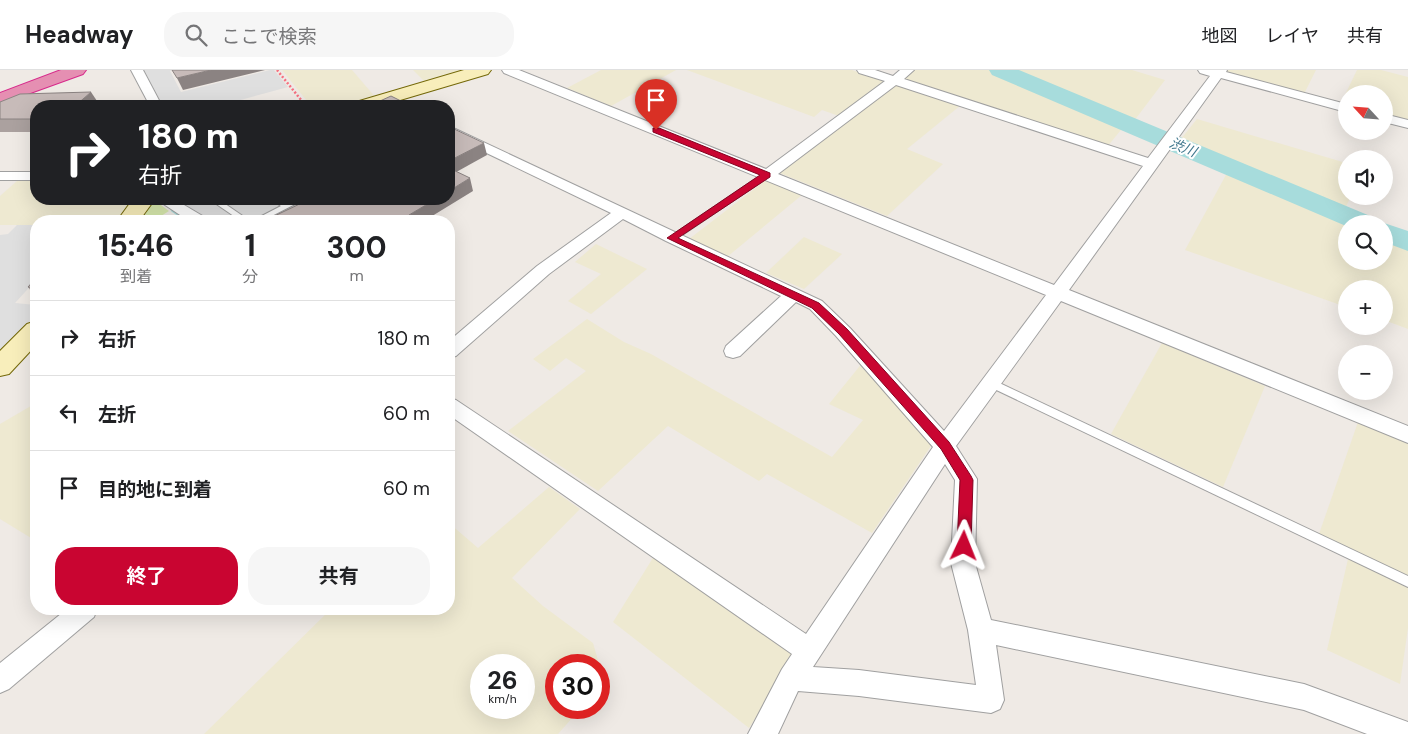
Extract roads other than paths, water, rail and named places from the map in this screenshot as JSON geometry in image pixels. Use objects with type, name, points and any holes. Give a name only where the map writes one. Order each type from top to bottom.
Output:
[{"type":"highway","points":[[0,91],[56,70]]},
{"type":"highway","points":[[0,99],[77,70]]},
{"type":"main road","points":[[402,100],[482,70]]},
{"type":"main road","points":[[0,367],[30,336]]},
{"type":"street","points":[[137,70],[153,100]]},
{"type":"street","points":[[508,70],[1408,435]]},
{"type":"street","points":[[863,70],[1151,164]]},
{"type":"street","points":[[767,175],[908,70]]},
{"type":"street","points":[[1204,70],[1220,72],[1338,106]]},
{"type":"street","points":[[762,734],[791,678],[945,446],[1220,72]]},
{"type":"street","points":[[1393,120],[1408,124]]},
{"type":"street","points":[[455,133],[816,306],[843,332],[945,446],[966,480],[963,563],[981,630],[991,700],[859,682],[791,678]]},
{"type":"street","points":[[0,176],[30,176]]},
{"type":"street","points":[[174,205],[190,215]]},
{"type":"street","points":[[455,343],[543,270],[622,212]]},
{"type":"street","points":[[733,351],[792,295]]},
{"type":"street","points":[[455,409],[809,651]]},
{"type":"street","points":[[2,674],[76,615]]},
{"type":"street","points":[[981,630],[1304,697],[1403,734]]},
{"type":"lane","points":[[672,238],[767,175]]},
{"type":"lane","points":[[223,205],[237,215]]},
{"type":"lane","points":[[268,215],[286,206]]},
{"type":"lane","points":[[990,383],[1408,582]]},
{"type":"waterway","name":"渋川","points":[[1000,70],[1344,215]]},
{"type":"waterway","points":[[173,210],[180,215]]},
{"type":"waterway","name":"渋川","points":[[1393,236],[1408,242]]}]
